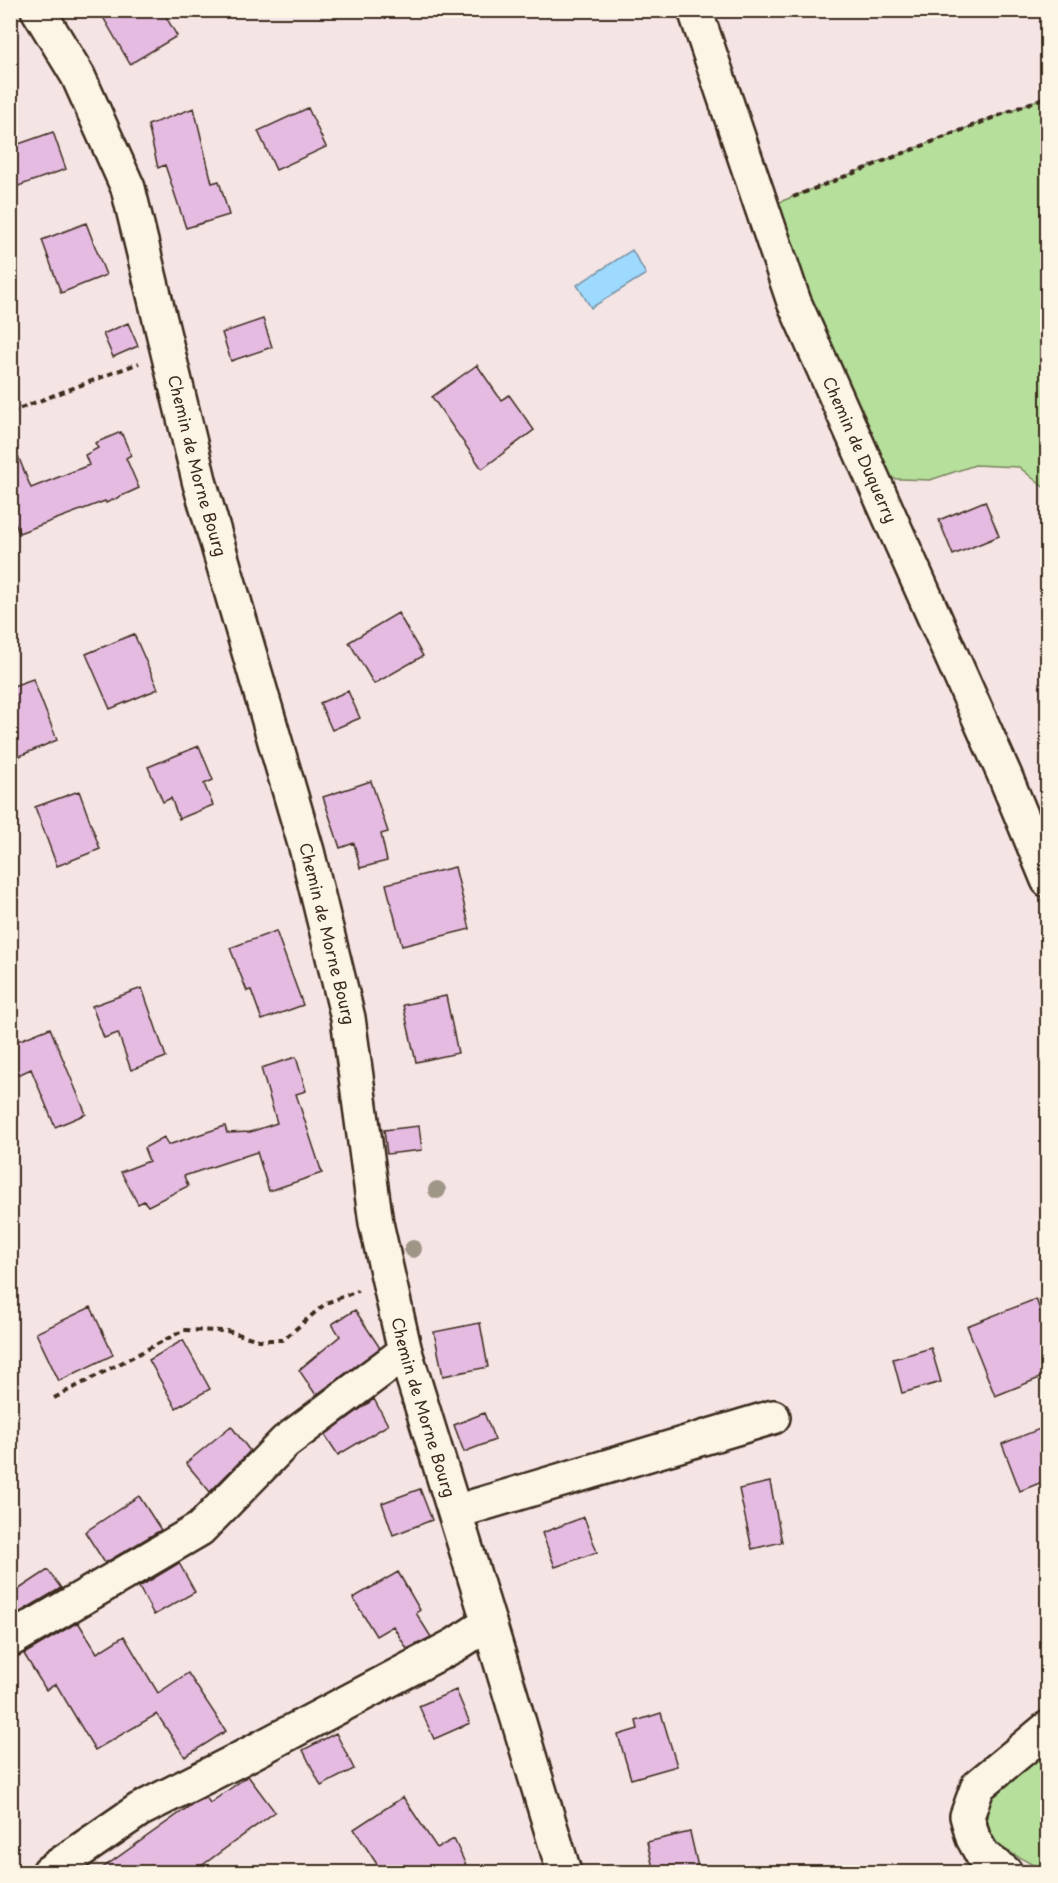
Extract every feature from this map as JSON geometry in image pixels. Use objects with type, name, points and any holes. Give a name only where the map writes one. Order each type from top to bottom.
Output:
[{"type":"street","name":"Chemin de Morne Bourg","points":[[38,10],[78,76],[128,188],[200,484],[307,851],[348,1018],[376,1223],[405,1352],[564,1872]]},
{"type":"street","name":"Chemin de Duquerry","points":[[695,10],[794,302],[1005,776],[1047,880]]},
{"type":"street","points":[[10,1640],[200,1529],[285,1442],[405,1352]]},
{"type":"street","points":[[455,1512],[773,1417]]},
{"type":"street","points":[[49,1872],[139,1810],[424,1661],[489,1623]]},
{"type":"street","points":[[1005,1872],[983,1856],[973,1838],[967,1816],[978,1786],[1047,1728]]},
{"type":"path","points":[[762,209],[1047,96]]},
{"type":"path","points":[[10,412],[168,352]]},
{"type":"path","points":[[54,1398],[184,1330],[227,1331],[259,1340],[283,1340],[326,1303],[388,1279]]},
{"type":"green space","points":[[1047,96],[1047,490],[1019,467],[975,465],[930,480],[872,478],[762,209]]},
{"type":"green space","points":[[1047,1748],[1046,1872],[1004,1849],[991,1837],[987,1818],[990,1800]]},
{"type":"water","points":[[632,250],[646,274],[591,308],[577,285]]},
{"type":"building","points":[[99,10],[162,10],[177,36],[130,64]]},
{"type":"building","points":[[194,108],[212,183],[219,181],[229,215],[186,228],[165,165],[158,168],[148,125]]},
{"type":"building","points":[[308,108],[326,147],[276,170],[258,131]]},
{"type":"building","points":[[53,132],[66,169],[10,189],[10,147]]},
{"type":"building","points":[[86,223],[106,275],[61,293],[42,240]]},
{"type":"building","points":[[263,319],[272,347],[231,361],[222,333]]},
{"type":"building","points":[[128,323],[138,346],[113,357],[103,334]]},
{"type":"building","points":[[477,365],[501,400],[509,395],[534,430],[482,469],[432,397]]},
{"type":"building","points":[[121,432],[131,455],[126,458],[139,488],[106,503],[105,501],[19,533],[10,510],[10,441],[12,441],[31,488],[89,465],[85,455],[98,448],[95,443]]},
{"type":"building","points":[[985,501],[999,536],[953,555],[939,520]]},
{"type":"building","points":[[398,613],[423,656],[374,684],[349,642]]},
{"type":"building","points":[[134,634],[158,689],[110,709],[86,654]]},
{"type":"building","points":[[33,679],[57,740],[10,760],[10,687]]},
{"type":"building","points":[[348,691],[360,718],[332,730],[320,703]]},
{"type":"building","points":[[199,746],[213,780],[204,784],[213,805],[179,819],[171,798],[163,802],[148,767]]},
{"type":"building","points":[[371,781],[388,832],[381,834],[387,861],[360,868],[354,843],[340,848],[323,797]]},
{"type":"building","points":[[79,791],[100,849],[57,866],[35,807]]},
{"type":"building","points":[[455,867],[470,929],[402,946],[386,884]]},
{"type":"building","points":[[276,931],[303,1005],[262,1020],[251,990],[247,991],[230,948]]},
{"type":"building","points":[[142,988],[166,1057],[131,1070],[118,1033],[104,1038],[92,1006]]},
{"type":"building","points":[[446,996],[458,1053],[416,1062],[403,1005]]},
{"type":"building","points":[[50,1028],[86,1114],[55,1127],[31,1069],[18,1075],[10,1057],[10,1044]]},
{"type":"building","points":[[296,1057],[306,1091],[296,1094],[322,1173],[269,1191],[257,1152],[184,1176],[188,1186],[148,1206],[144,1201],[138,1204],[121,1172],[149,1161],[144,1148],[164,1137],[168,1145],[225,1126],[227,1133],[250,1132],[277,1123],[261,1068]]},
{"type":"building","points":[[419,1126],[422,1150],[387,1154],[384,1130]]},
{"type":"building","points":[[1036,1299],[1047,1329],[1047,1375],[995,1396],[967,1326]]},
{"type":"building","points":[[91,1307],[113,1355],[59,1381],[36,1333]]},
{"type":"building","points":[[355,1310],[380,1348],[316,1395],[299,1370],[340,1336],[332,1324]]},
{"type":"building","points":[[480,1323],[488,1367],[443,1376],[434,1332]]},
{"type":"building","points":[[183,1340],[210,1389],[176,1408],[149,1360]]},
{"type":"building","points":[[931,1348],[941,1382],[902,1393],[893,1359]]},
{"type":"building","points":[[374,1399],[388,1425],[338,1455],[325,1435]]},
{"type":"building","points":[[484,1413],[495,1440],[464,1452],[454,1425]]},
{"type":"building","points":[[231,1426],[250,1451],[210,1492],[186,1463]]},
{"type":"building","points":[[1047,1426],[1047,1480],[1020,1491],[1002,1444]]},
{"type":"building","points":[[770,1482],[782,1542],[752,1549],[739,1489]]},
{"type":"building","points":[[420,1489],[432,1520],[393,1535],[382,1503]]},
{"type":"building","points":[[139,1496],[161,1530],[105,1563],[85,1532]]},
{"type":"building","points":[[584,1517],[597,1552],[555,1567],[542,1533]]},
{"type":"building","points":[[179,1563],[195,1592],[154,1615],[139,1587]]},
{"type":"building","points":[[48,1570],[61,1588],[10,1618],[10,1595]]},
{"type":"building","points":[[398,1572],[420,1610],[416,1613],[431,1637],[407,1649],[393,1626],[376,1636],[353,1598]]},
{"type":"building","points":[[78,1622],[97,1653],[124,1636],[158,1693],[188,1673],[226,1731],[185,1757],[157,1714],[95,1750],[56,1684],[46,1690],[24,1654]]},
{"type":"building","points":[[456,1690],[470,1723],[434,1739],[419,1706]]},
{"type":"building","points":[[661,1713],[677,1766],[631,1779],[618,1735],[638,1729],[636,1721]]},
{"type":"building","points":[[336,1733],[354,1769],[321,1786],[303,1750]]},
{"type":"building","points":[[248,1776],[275,1812],[193,1872],[97,1872],[194,1803],[206,1797],[210,1803]]},
{"type":"building","points":[[403,1797],[437,1848],[454,1839],[469,1872],[382,1872],[354,1829]]},
{"type":"building","points":[[690,1832],[698,1867],[674,1872],[654,1872],[647,1842]]}]
